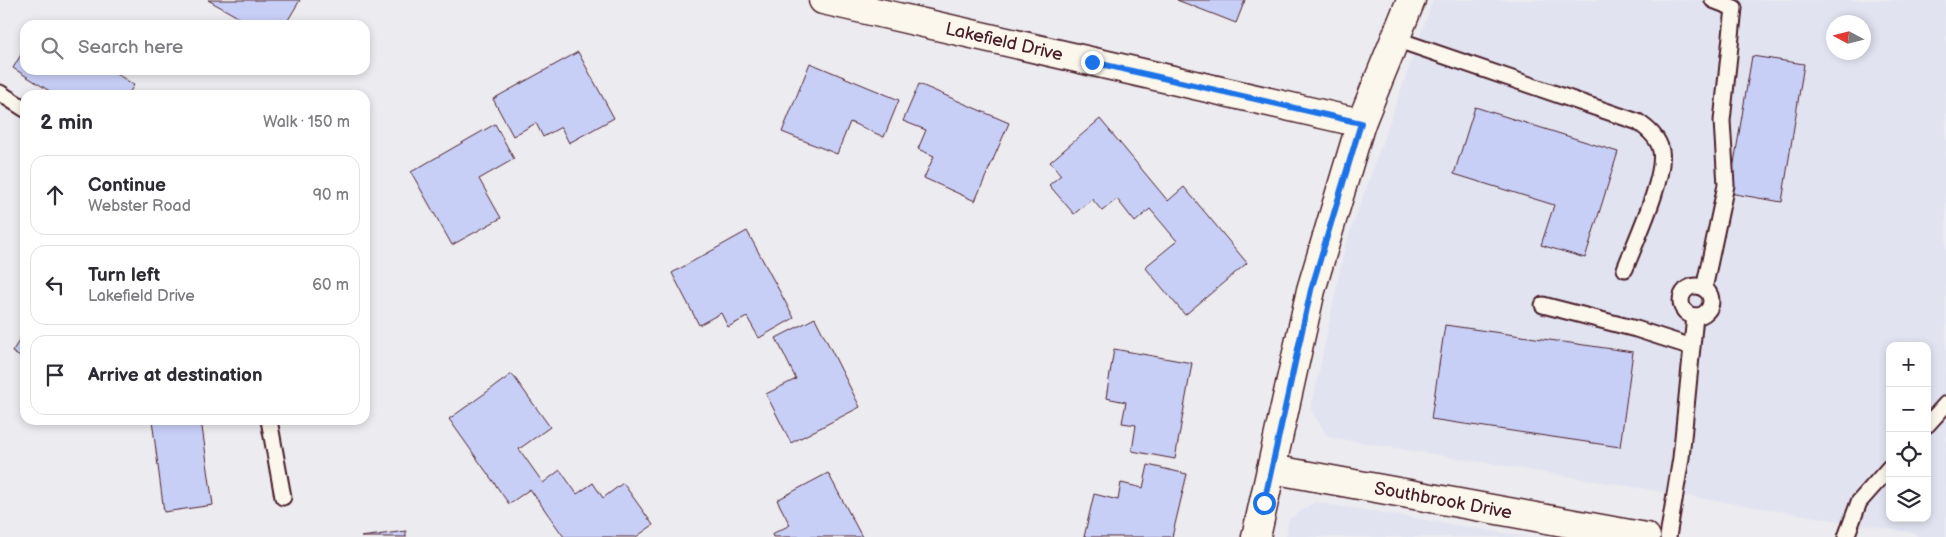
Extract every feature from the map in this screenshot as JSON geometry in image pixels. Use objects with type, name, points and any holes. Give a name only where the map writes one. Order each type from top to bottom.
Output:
[{"type":"street","name":"Lakefield Drive","points":[[823,0],[1361,123]]},
{"type":"street","points":[[1256,537],[1311,290],[1361,123],[1411,0]]},
{"type":"street","name":"Southbrook Drive","points":[[1271,469],[1560,530],[1646,537]]},
{"type":"lane","points":[[1704,289],[1726,185],[1722,121],[1734,8],[1713,0]]},
{"type":"lane","points":[[1395,39],[1638,122],[1652,133],[1661,151],[1660,174],[1625,268]]},
{"type":"lane","points":[[0,93],[20,106]]},
{"type":"lane","points":[[1700,286],[1704,289],[1710,296],[1710,306],[1704,314],[1695,316],[1683,308],[1681,299],[1690,287],[1700,286]]},
{"type":"lane","points":[[1543,305],[1636,329],[1692,347]]},
{"type":"lane","points":[[1668,537],[1681,458],[1695,316]]},
{"type":"lane","points":[[1931,421],[1946,404]]},
{"type":"lane","points":[[271,425],[283,497]]},
{"type":"lane","points":[[1846,537],[1859,502],[1886,472]]},
{"type":"shaded area","points":[[1433,0],[1946,0],[1946,537],[1919,537],[1913,533],[1328,437],[1311,410],[1345,247]]},
{"type":"shaded area","points":[[1315,502],[1529,537],[1286,537],[1289,519]]},
{"type":"building","points":[[208,0],[300,0],[288,20],[243,20]]},
{"type":"building","points":[[1177,0],[1245,0],[1236,23]]},
{"type":"building","points":[[578,52],[614,118],[569,143],[561,127],[543,137],[536,123],[513,136],[493,99]]},
{"type":"building","points":[[20,56],[20,72],[13,68]]},
{"type":"building","points":[[1752,56],[1804,64],[1782,202],[1729,193]]},
{"type":"building","points":[[810,63],[899,100],[884,137],[850,122],[837,154],[782,132]]},
{"type":"building","points":[[24,75],[119,75],[134,85],[131,90],[48,90]]},
{"type":"building","points":[[919,84],[1009,123],[975,201],[924,178],[934,156],[918,149],[926,130],[903,121]]},
{"type":"building","points":[[1475,107],[1618,152],[1585,258],[1541,245],[1554,205],[1454,174]]},
{"type":"building","points":[[1100,119],[1168,201],[1184,187],[1247,263],[1185,315],[1145,267],[1177,241],[1150,209],[1135,222],[1117,199],[1102,211],[1092,199],[1074,214],[1049,185],[1061,175],[1050,162]]},
{"type":"building","points":[[495,124],[514,159],[479,179],[501,218],[452,245],[411,172]]},
{"type":"building","points":[[747,231],[794,318],[759,338],[747,317],[728,327],[721,313],[699,325],[672,273]]},
{"type":"building","points":[[815,318],[860,407],[791,443],[766,394],[796,379],[776,338]]},
{"type":"building","points":[[1445,325],[1633,352],[1620,447],[1431,419]]},
{"type":"building","points":[[20,339],[20,357],[12,352]]},
{"type":"building","points":[[1114,349],[1192,363],[1175,459],[1132,451],[1136,425],[1122,423],[1126,402],[1106,398]]},
{"type":"building","points":[[512,374],[550,427],[519,449],[543,483],[560,470],[577,494],[593,483],[603,498],[623,483],[653,525],[636,537],[564,537],[530,489],[509,504],[449,419]]},
{"type":"building","points":[[153,425],[202,425],[213,505],[164,512]]},
{"type":"building","points":[[1148,465],[1187,474],[1172,537],[1084,537],[1094,494],[1118,500],[1121,483],[1143,488]]},
{"type":"building","points":[[828,473],[862,537],[773,537],[772,534],[790,525],[777,500]]},
{"type":"building","points":[[406,531],[406,537],[361,537]]},
{"type":"route","points":[[1092,62],[1361,123],[1311,290],[1264,503]]}]
